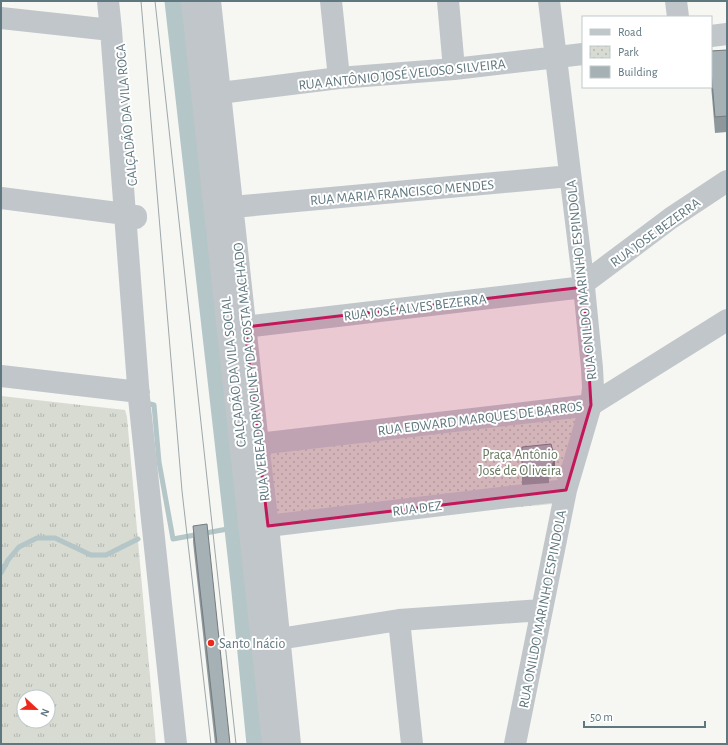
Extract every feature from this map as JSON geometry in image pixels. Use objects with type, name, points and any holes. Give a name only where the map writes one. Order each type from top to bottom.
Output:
[{"type":"street","points":[[108,1],[126,214],[139,399],[176,744]]},
{"type":"street","name":"CALÇADÃO DA VILA ROCA","points":[[115,1],[136,218],[126,214]]},
{"type":"street","name":"CALÇADÃO DA VILA SOCIAL","points":[[192,1],[273,744]]},
{"type":"street","name":"RUA VEREADOR VOLNEY DA COSTA MACHADO","points":[[210,1],[268,526],[290,744]]},
{"type":"street","points":[[331,1],[339,78]]},
{"type":"street","points":[[448,1],[454,69]]},
{"type":"street","name":"RUA ONILDO MARINHO ESPINDOLA","points":[[515,744],[566,490],[591,405],[592,368],[584,286],[549,1]]},
{"type":"street","points":[[676,1],[678,16]]},
{"type":"street","points":[[1,18],[111,30]]},
{"type":"street","points":[[712,36],[727,34]]},
{"type":"street","name":"RUA ANTÔNIO JOSÉ VELOSO SILVEIRA","points":[[220,94],[339,78],[454,69],[582,54]]},
{"type":"street","name":"RUA MARIA FRANCISCO MENDES","points":[[233,207],[570,176]]},
{"type":"street","name":"RUA JOSE BEZERRA","points":[[584,286],[671,218],[727,180]]},
{"type":"street","points":[[1,198],[126,214]]},
{"type":"street","name":"RUA JOSÉ ALVES BEZERRA","points":[[245,327],[584,286]]},
{"type":"street","name":"RUA EDWARD MARQUES DE BARROS","points":[[258,444],[591,405],[727,320]]},
{"type":"street","points":[[1,376],[139,399]]},
{"type":"street","name":"RUA DEZ","points":[[268,526],[566,490]]},
{"type":"street","points":[[280,639],[399,620],[542,610]]},
{"type":"street","points":[[399,620],[412,744]]},
{"type":"highlighted area","points":[[584,287],[591,405],[566,490],[268,526],[245,327]]},
{"type":"green space","points":[[1,396],[125,410],[127,417],[156,744],[1,744]]},
{"type":"green space","name":"Praça Antônio José de Oliveira","points":[[589,409],[563,503],[274,529],[260,447]]},
{"type":"building","points":[[727,50],[727,116],[715,117],[712,81],[712,51]]},
{"type":"building","points":[[551,444],[555,459],[551,467],[547,466],[549,475],[522,477],[522,447]]},
{"type":"building","name":"Santo Inácio","points":[[207,524],[230,744],[217,744],[193,526]]},
{"type":"waterway","points":[[173,1],[239,582],[255,744]]},
{"type":"waterway","points":[[146,403],[154,405],[159,462],[173,539],[233,528]]},
{"type":"waterway","points":[[1,573],[8,560],[19,547],[37,538],[55,538],[91,555],[106,555],[138,539]]},
{"type":"tram line","points":[[141,1],[182,491],[211,744]]},
{"type":"tram line","points":[[155,1],[236,744]]},
{"type":"place","name":"Santo Inácio","points":[[211,643]]}]
